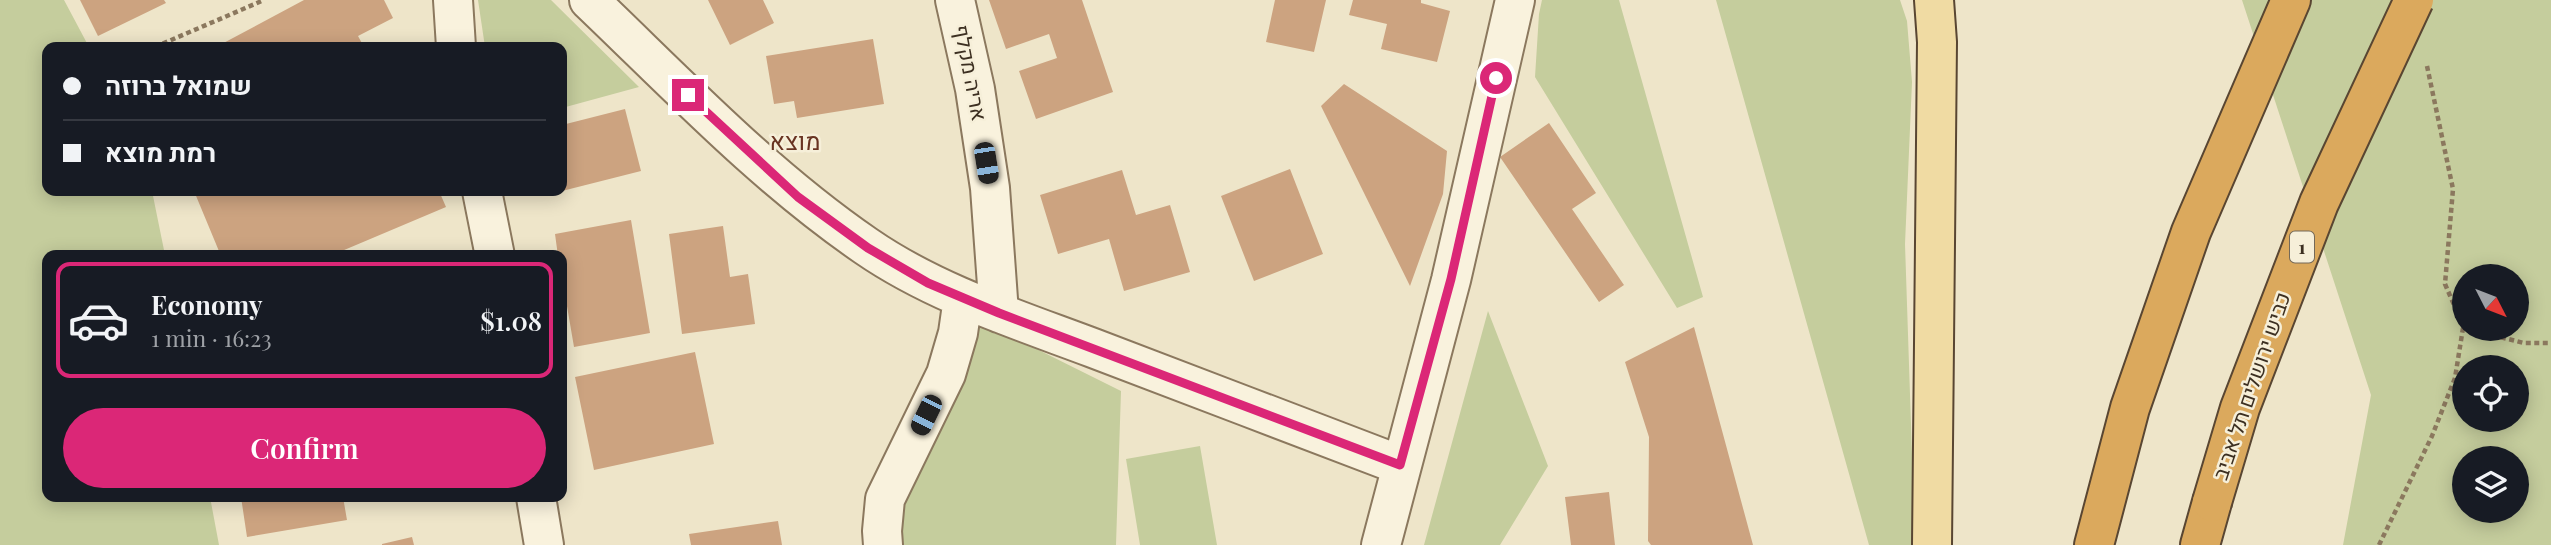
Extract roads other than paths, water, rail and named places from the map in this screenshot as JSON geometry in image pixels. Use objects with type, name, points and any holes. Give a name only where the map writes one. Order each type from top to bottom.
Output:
[{"type":"highway","points":[[2094,545],[2130,408],[2191,232],[2291,0]]},
{"type":"highway","name":"כביש ירושלים תל אביב","points":[[2200,545],[2239,408],[2319,203],[2414,0]]},
{"type":"main road","points":[[1932,545],[1937,42],[1934,0]]},
{"type":"street","points":[[453,0],[456,42]]},
{"type":"street","points":[[589,0],[798,197],[868,248],[928,283],[999,313],[1400,465]]},
{"type":"street","name":"אריה מקלף","points":[[955,0],[975,89],[990,188],[999,313]]},
{"type":"street","points":[[1381,545],[1451,279],[1515,0]]},
{"type":"street","points":[[483,196],[494,250]]},
{"type":"street","points":[[883,545],[881,531],[885,499],[946,374],[958,332],[963,298]]},
{"type":"street","points":[[537,502],[544,545]]},
{"type":"district","name":"מוצא","points":[[795,142]]}]
